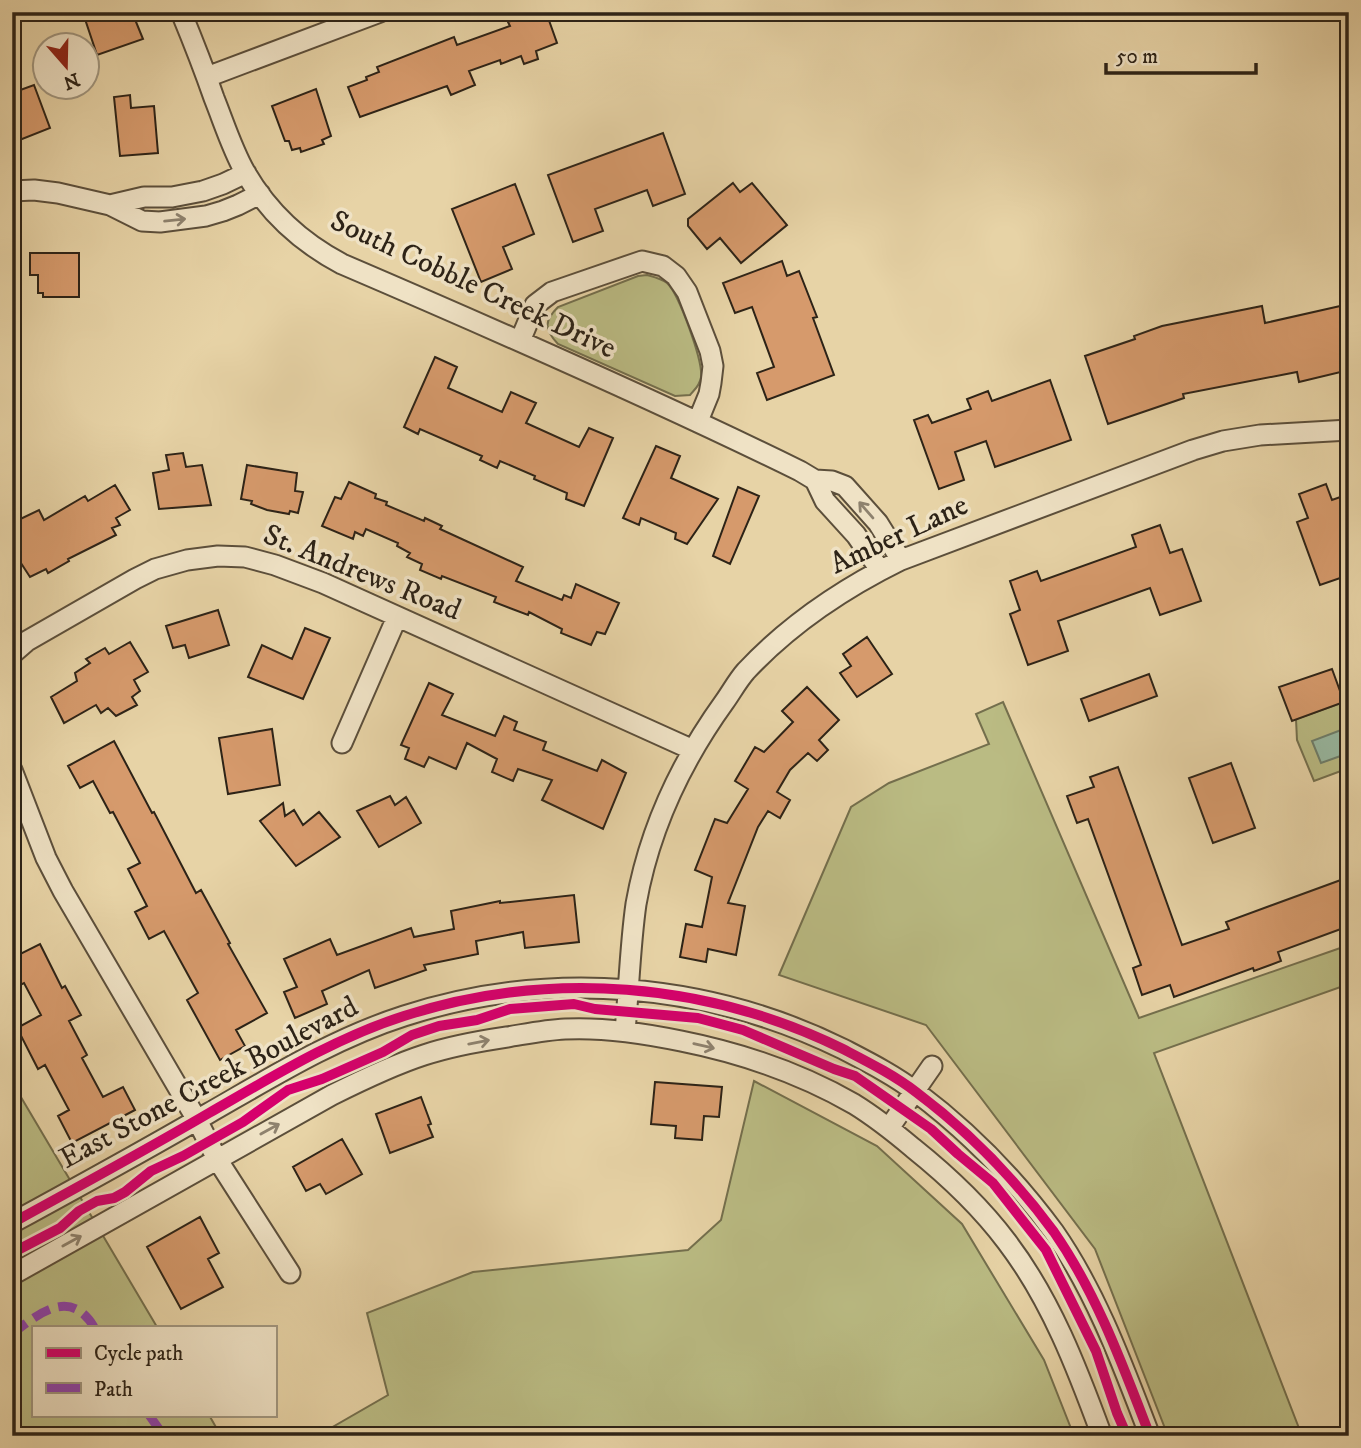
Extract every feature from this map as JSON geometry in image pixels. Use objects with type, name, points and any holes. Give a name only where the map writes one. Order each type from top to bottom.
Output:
[{"type":"street","name":"South Cobble Creek Drive","points":[[181,12],[232,145],[246,173],[260,194],[295,233],[326,255],[698,421],[816,480],[832,481],[845,486],[878,523],[901,560]]},
{"type":"street","points":[[207,77],[380,12]]},
{"type":"street","points":[[110,205],[144,197],[172,197],[203,191],[246,173]]},
{"type":"street","points":[[12,191],[58,193],[110,205],[142,221],[160,222],[215,214],[260,194]]},
{"type":"street","points":[[520,341],[535,305],[552,292],[642,261],[663,266],[676,276],[687,292],[713,366],[709,394],[698,421]]},
{"type":"street","name":"Amber Lane","points":[[625,1031],[636,903],[664,805],[692,750],[712,719],[744,673],[774,644],[822,605],[880,570],[963,536],[1223,441],[1260,435],[1349,430]]},
{"type":"street","points":[[816,480],[825,501],[856,535],[880,570]]},
{"type":"street","name":"St. Andrews Road","points":[[12,654],[27,641],[155,569],[187,560],[218,556],[246,557],[323,583],[692,750]]},
{"type":"street","points":[[342,743],[397,617]]},
{"type":"street","points":[[12,770],[52,869],[217,1159],[290,1273]]},
{"type":"street","name":"East Stone Creek Boulevard","points":[[12,1223],[296,1064],[349,1037],[402,1016],[448,1003],[519,990],[573,987],[628,989],[721,1004],[815,1035],[866,1061],[915,1091],[981,1147],[1055,1234],[1082,1276],[1103,1316],[1150,1436]]},
{"type":"street","points":[[12,1275],[374,1074],[425,1055],[477,1042],[549,1030],[642,1033],[711,1047],[760,1061],[808,1081],[843,1098],[889,1128],[941,1171],[976,1205],[1007,1242],[1035,1284],[1077,1366],[1102,1436]]},
{"type":"street","points":[[889,1128],[932,1066]]},
{"type":"green space","points":[[647,275],[667,283],[678,300],[689,328],[701,369],[698,385],[690,395],[675,396],[558,344],[548,329],[548,321],[558,307],[638,276]]},
{"type":"green space","points":[[1003,702],[1139,1018],[1349,945],[1349,984],[1154,1053],[1302,1436],[1168,1436],[1095,1249],[926,1025],[779,975],[851,807],[889,783],[989,744],[976,714]]},
{"type":"green space","points":[[1344,702],[1349,704],[1349,768],[1314,781],[1297,740],[1296,719]]},
{"type":"green space","points":[[754,1081],[877,1146],[962,1224],[1044,1360],[1074,1436],[317,1436],[388,1395],[367,1313],[473,1272],[688,1250],[721,1220]]},
{"type":"green space","points":[[12,1082],[156,1326],[32,1326],[32,1416],[210,1416],[221,1436],[12,1436]]},
{"type":"shaded area","points":[[1349,727],[1349,753],[1321,763],[1312,741]]},
{"type":"building","points":[[103,12],[132,12],[143,39],[102,53],[102,32],[89,32],[85,19]]},
{"type":"building","points":[[519,12],[546,12],[557,43],[536,51],[538,59],[524,64],[521,56],[501,64],[500,60],[469,71],[475,85],[451,95],[447,86],[360,117],[348,87],[379,72],[377,67],[454,37],[457,45],[510,26],[508,22],[521,17]]},
{"type":"building","points":[[32,86],[32,102],[40,102],[50,128],[12,143],[12,93]]},
{"type":"building","points":[[316,89],[331,136],[322,140],[324,144],[301,152],[300,148],[292,150],[289,141],[285,141],[272,106]]},
{"type":"building","points":[[130,95],[131,108],[154,106],[158,153],[120,156],[114,97]]},
{"type":"building","points":[[663,133],[685,194],[653,206],[647,190],[595,209],[603,231],[573,242],[548,175]]},
{"type":"building","points":[[733,183],[740,192],[752,183],[787,225],[741,263],[720,238],[707,249],[688,226],[688,219]]},
{"type":"building","points":[[515,184],[534,234],[503,247],[512,269],[481,282],[452,209]]},
{"type":"building","points":[[30,253],[79,253],[79,297],[43,297],[43,293],[38,293],[38,275],[30,275]]},
{"type":"building","points":[[782,261],[787,276],[799,271],[817,317],[813,318],[834,375],[767,400],[757,373],[774,367],[752,307],[735,313],[723,283]]},
{"type":"building","points":[[1349,304],[1349,370],[1299,382],[1297,372],[1183,394],[1184,398],[1108,424],[1085,356],[1135,339],[1134,336],[1162,326],[1262,306],[1265,323]]},
{"type":"building","points":[[435,357],[457,367],[448,388],[502,412],[511,392],[536,403],[526,423],[579,447],[589,428],[613,438],[584,506],[566,499],[567,493],[534,479],[535,476],[500,461],[497,468],[480,460],[482,456],[420,429],[418,434],[404,427]]},
{"type":"building","points":[[1050,380],[1071,440],[995,467],[986,441],[955,452],[964,480],[939,489],[914,420],[928,415],[932,423],[971,409],[967,399],[988,391],[992,401]]},
{"type":"building","points":[[656,446],[680,456],[671,478],[718,499],[687,544],[675,539],[676,533],[641,518],[639,525],[623,518]]},
{"type":"building","points":[[183,453],[186,467],[202,465],[211,505],[159,509],[153,473],[169,470],[166,455]]},
{"type":"building","points":[[247,465],[297,473],[295,491],[303,492],[298,513],[267,510],[251,504],[252,501],[241,499]]},
{"type":"building","points":[[349,482],[376,494],[375,498],[387,502],[386,505],[424,521],[425,518],[442,526],[440,529],[523,567],[516,581],[562,600],[564,595],[571,598],[576,584],[619,603],[605,634],[597,632],[591,645],[561,633],[562,629],[529,612],[528,615],[494,602],[496,597],[420,570],[422,564],[407,557],[410,553],[397,546],[398,543],[366,529],[363,536],[355,532],[353,539],[322,526],[335,497],[341,499]]},
{"type":"building","points":[[1326,484],[1332,500],[1349,494],[1349,575],[1320,585],[1297,522],[1308,518],[1299,494]]},
{"type":"building","points":[[115,485],[130,510],[116,518],[120,525],[112,528],[116,535],[68,559],[69,561],[48,573],[46,569],[30,577],[17,557],[12,559],[12,523],[39,510],[44,520],[85,496],[88,501]]},
{"type":"building","points":[[738,487],[759,496],[730,564],[713,556]]},
{"type":"building","points":[[1160,525],[1170,553],[1182,549],[1201,601],[1160,615],[1150,588],[1058,621],[1068,651],[1028,665],[1010,614],[1020,610],[1010,581],[1037,571],[1041,581],[1136,547],[1132,535]]},
{"type":"building","points":[[218,610],[229,645],[189,658],[185,645],[173,648],[166,626]]},
{"type":"building","points":[[305,628],[330,638],[303,699],[248,677],[262,645],[292,659]]},
{"type":"building","points":[[867,637],[892,674],[857,697],[840,673],[851,666],[843,654]]},
{"type":"building","points":[[130,642],[148,672],[134,680],[140,691],[132,697],[137,705],[116,716],[108,708],[101,713],[96,705],[64,723],[51,697],[77,681],[75,673],[90,663],[86,659],[105,648],[109,654]]},
{"type":"building","points":[[1332,669],[1344,702],[1292,721],[1279,687]]},
{"type":"building","points":[[1149,674],[1157,696],[1089,721],[1081,699]]},
{"type":"building","points":[[429,683],[453,694],[442,715],[495,736],[504,716],[517,722],[514,730],[546,742],[543,750],[597,771],[602,760],[626,773],[603,829],[542,800],[552,780],[518,769],[513,781],[492,772],[497,759],[467,743],[456,769],[429,757],[424,767],[405,759],[409,748],[401,745]]},
{"type":"building","points":[[807,687],[839,720],[819,740],[828,750],[817,761],[808,753],[790,770],[777,792],[790,800],[780,818],[768,811],[758,827],[728,903],[745,906],[736,955],[708,949],[706,962],[680,957],[686,924],[702,927],[712,877],[695,870],[715,819],[727,823],[748,789],[735,781],[755,747],[764,752],[793,722],[782,711]]},
{"type":"building","points":[[272,729],[280,785],[228,794],[219,738]]},
{"type":"building","points":[[114,741],[196,893],[201,890],[267,1013],[236,1030],[245,1046],[220,1060],[187,1000],[198,993],[164,931],[149,939],[135,912],[147,906],[128,869],[140,863],[93,781],[80,788],[68,766]]},
{"type":"building","points":[[1231,763],[1255,828],[1213,843],[1189,778]]},
{"type":"building","points":[[1118,767],[1182,945],[1229,929],[1226,922],[1349,877],[1349,926],[1278,952],[1281,961],[1254,971],[1253,968],[1174,997],[1170,985],[1142,995],[1133,968],[1141,965],[1088,819],[1077,823],[1067,796],[1094,787],[1090,777]]},
{"type":"building","points":[[390,796],[395,805],[406,797],[421,823],[379,847],[357,811]]},
{"type":"building","points":[[283,803],[285,816],[294,810],[303,825],[319,812],[340,837],[296,866],[260,821]]},
{"type":"building","points":[[574,895],[579,942],[525,948],[523,932],[476,941],[478,954],[424,965],[426,970],[375,988],[369,970],[322,991],[327,1004],[295,1018],[284,992],[297,987],[284,959],[330,939],[337,955],[411,928],[414,937],[454,929],[451,911],[500,901]]},
{"type":"building","points":[[40,944],[62,988],[65,986],[81,1015],[69,1021],[87,1055],[82,1058],[103,1097],[123,1087],[135,1110],[72,1143],[58,1116],[69,1110],[45,1065],[38,1069],[17,1028],[41,1015],[24,983],[12,989],[12,958]]},
{"type":"building","points":[[655,1082],[722,1087],[719,1117],[704,1116],[702,1140],[675,1138],[676,1126],[651,1124]]},
{"type":"building","points":[[421,1097],[433,1137],[390,1153],[376,1114]]},
{"type":"building","points":[[342,1139],[362,1174],[326,1194],[320,1184],[306,1191],[293,1167]]},
{"type":"building","points":[[200,1217],[219,1253],[208,1259],[223,1287],[181,1309],[147,1247]]},
{"type":"marked path","points":[[12,1334],[43,1312],[64,1306],[75,1308],[93,1326]]},
{"type":"marked path","points":[[150,1416],[164,1436]]},
{"type":"cycle path","points":[[12,1223],[304,1059],[353,1035],[404,1016],[459,1001],[515,992],[571,988],[627,990],[683,997],[737,1009],[791,1026],[843,1049],[908,1086],[972,1139],[1023,1193],[1069,1256],[1108,1331],[1150,1436]]},
{"type":"cycle path","points":[[12,1253],[60,1228],[79,1211],[97,1201],[114,1198],[125,1192],[151,1171],[243,1122],[288,1090],[322,1079],[383,1052],[412,1035],[439,1026],[477,1020],[510,1009],[574,1004],[595,1009],[698,1018],[743,1030],[855,1076],[931,1129],[993,1183],[1046,1250],[1096,1351],[1127,1436]]}]
